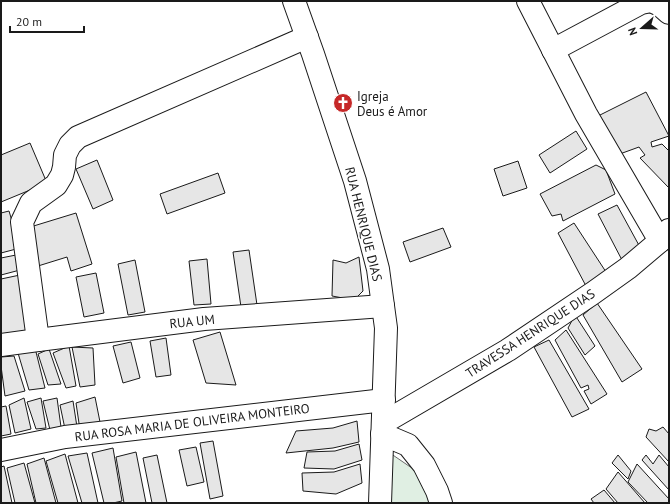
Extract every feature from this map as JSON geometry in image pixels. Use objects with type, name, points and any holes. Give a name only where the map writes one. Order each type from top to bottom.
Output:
[{"type":"street","name":"RUA HENRIQUE DIAS","points":[[294,1],[355,182],[378,269],[386,328],[380,503]]},
{"type":"street","points":[[528,1],[586,114],[665,235]]},
{"type":"street","points":[[553,50],[641,3],[652,1],[660,5],[669,13]]},
{"type":"street","points":[[38,340],[22,222],[31,202],[56,185],[62,175],[65,155],[70,145],[78,137],[307,37]]},
{"type":"street","name":"TRAVESSA HENRIQUE DIAS","points":[[383,429],[508,350],[628,268],[665,235]]},
{"type":"street","name":"RUA UM","points":[[1,346],[38,340],[204,320],[383,306]]},
{"type":"street","name":"RUA ROSA MARIA DE OLIVEIRA MONTEIRO","points":[[1,450],[65,437],[384,400]]},
{"type":"street","points":[[383,429],[408,445],[424,465],[437,491],[441,503]]},
{"type":"green space","points":[[387,451],[422,475],[432,503],[384,503]]},
{"type":"building","points":[[646,92],[669,136],[651,142],[652,147],[662,144],[669,151],[669,188],[640,158],[645,155],[639,147],[617,155],[598,116]]},
{"type":"building","points":[[576,131],[587,149],[550,173],[539,155]]},
{"type":"building","points":[[30,143],[47,183],[1,202],[1,155]]},
{"type":"building","points":[[97,160],[113,200],[93,209],[76,169]]},
{"type":"building","points":[[518,161],[527,188],[503,196],[494,169]]},
{"type":"building","points":[[596,165],[606,170],[615,194],[563,221],[561,214],[552,216],[540,194]]},
{"type":"building","points":[[218,173],[225,193],[167,214],[160,194]]},
{"type":"building","points":[[617,205],[641,249],[623,262],[598,214]]},
{"type":"building","points":[[9,211],[20,248],[1,253],[1,213]]},
{"type":"building","points":[[76,213],[92,264],[71,271],[67,257],[38,266],[27,228]]},
{"type":"building","points":[[574,223],[608,275],[586,286],[558,233]]},
{"type":"building","points":[[443,228],[451,247],[410,262],[403,242]]},
{"type":"building","points":[[249,250],[257,305],[241,307],[233,252]]},
{"type":"building","points":[[16,255],[20,270],[1,275],[1,258]]},
{"type":"building","points":[[359,257],[363,291],[354,300],[332,296],[333,260],[346,263]]},
{"type":"building","points":[[207,259],[211,304],[194,305],[189,261]]},
{"type":"building","points":[[135,260],[145,312],[128,315],[118,264]]},
{"type":"building","points":[[96,273],[104,313],[84,317],[76,277]]},
{"type":"building","points":[[20,275],[32,334],[1,340],[1,279]]},
{"type":"building","points":[[597,303],[642,369],[622,382],[583,315]]},
{"type":"building","points":[[575,315],[595,346],[585,355],[568,328]]},
{"type":"building","points":[[566,330],[607,394],[591,404],[584,391],[589,389],[588,385],[581,388],[555,340]]},
{"type":"building","points":[[220,332],[236,385],[206,383],[193,340]]},
{"type":"building","points":[[166,338],[171,375],[156,377],[150,341]]},
{"type":"building","points":[[549,340],[589,409],[572,417],[534,347]]},
{"type":"building","points":[[131,342],[140,378],[123,383],[113,346]]},
{"type":"building","points":[[69,346],[76,386],[66,388],[53,353]]},
{"type":"building","points":[[72,347],[93,348],[95,385],[80,387]]},
{"type":"building","points":[[35,348],[45,388],[29,390],[18,353]]},
{"type":"building","points":[[49,349],[61,384],[48,385],[38,354]]},
{"type":"building","points":[[14,356],[25,391],[5,396],[1,357]]},
{"type":"building","points":[[95,397],[101,427],[80,430],[76,403]]},
{"type":"building","points":[[24,398],[31,429],[15,433],[9,405]]},
{"type":"building","points":[[41,398],[46,428],[36,429],[27,402]]},
{"type":"building","points":[[57,398],[61,427],[50,430],[43,401]]},
{"type":"building","points":[[73,401],[77,427],[65,429],[60,405]]},
{"type":"building","points":[[6,406],[11,434],[1,436],[1,407]]},
{"type":"building","points":[[357,421],[359,442],[333,448],[286,453],[296,431],[333,428]]},
{"type":"building","points":[[663,427],[669,434],[669,462],[646,437],[649,429],[656,431]]},
{"type":"building","points":[[213,441],[223,496],[210,499],[200,443]]},
{"type":"building","points":[[359,444],[362,460],[334,469],[304,468],[307,452],[335,451]]},
{"type":"building","points":[[196,447],[204,482],[187,486],[179,450]]},
{"type":"building","points":[[113,448],[122,501],[104,503],[92,453]]},
{"type":"building","points":[[136,452],[146,503],[124,503],[116,457]]},
{"type":"building","points":[[87,453],[98,503],[82,503],[68,456]]},
{"type":"building","points":[[65,454],[78,503],[58,503],[46,461]]},
{"type":"building","points":[[157,455],[167,503],[152,503],[143,458]]},
{"type":"building","points":[[618,455],[631,471],[628,479],[612,463]]},
{"type":"building","points":[[646,455],[653,464],[659,455],[669,467],[669,490],[642,460]]},
{"type":"building","points":[[44,458],[56,503],[36,503],[27,464]]},
{"type":"building","points":[[24,463],[35,503],[15,503],[7,468]]},
{"type":"building","points":[[360,464],[362,483],[336,494],[303,491],[302,473],[334,472]]},
{"type":"building","points":[[637,464],[669,499],[669,503],[648,503],[628,482]]},
{"type":"building","points":[[4,466],[12,503],[1,503],[1,467]]},
{"type":"building","points":[[618,472],[645,503],[618,503],[606,489]]},
{"type":"building","points":[[604,490],[615,503],[594,503],[591,499]]},
{"type":"place","name":"Igreja Deus é Amor","points":[[343,103]]}]
